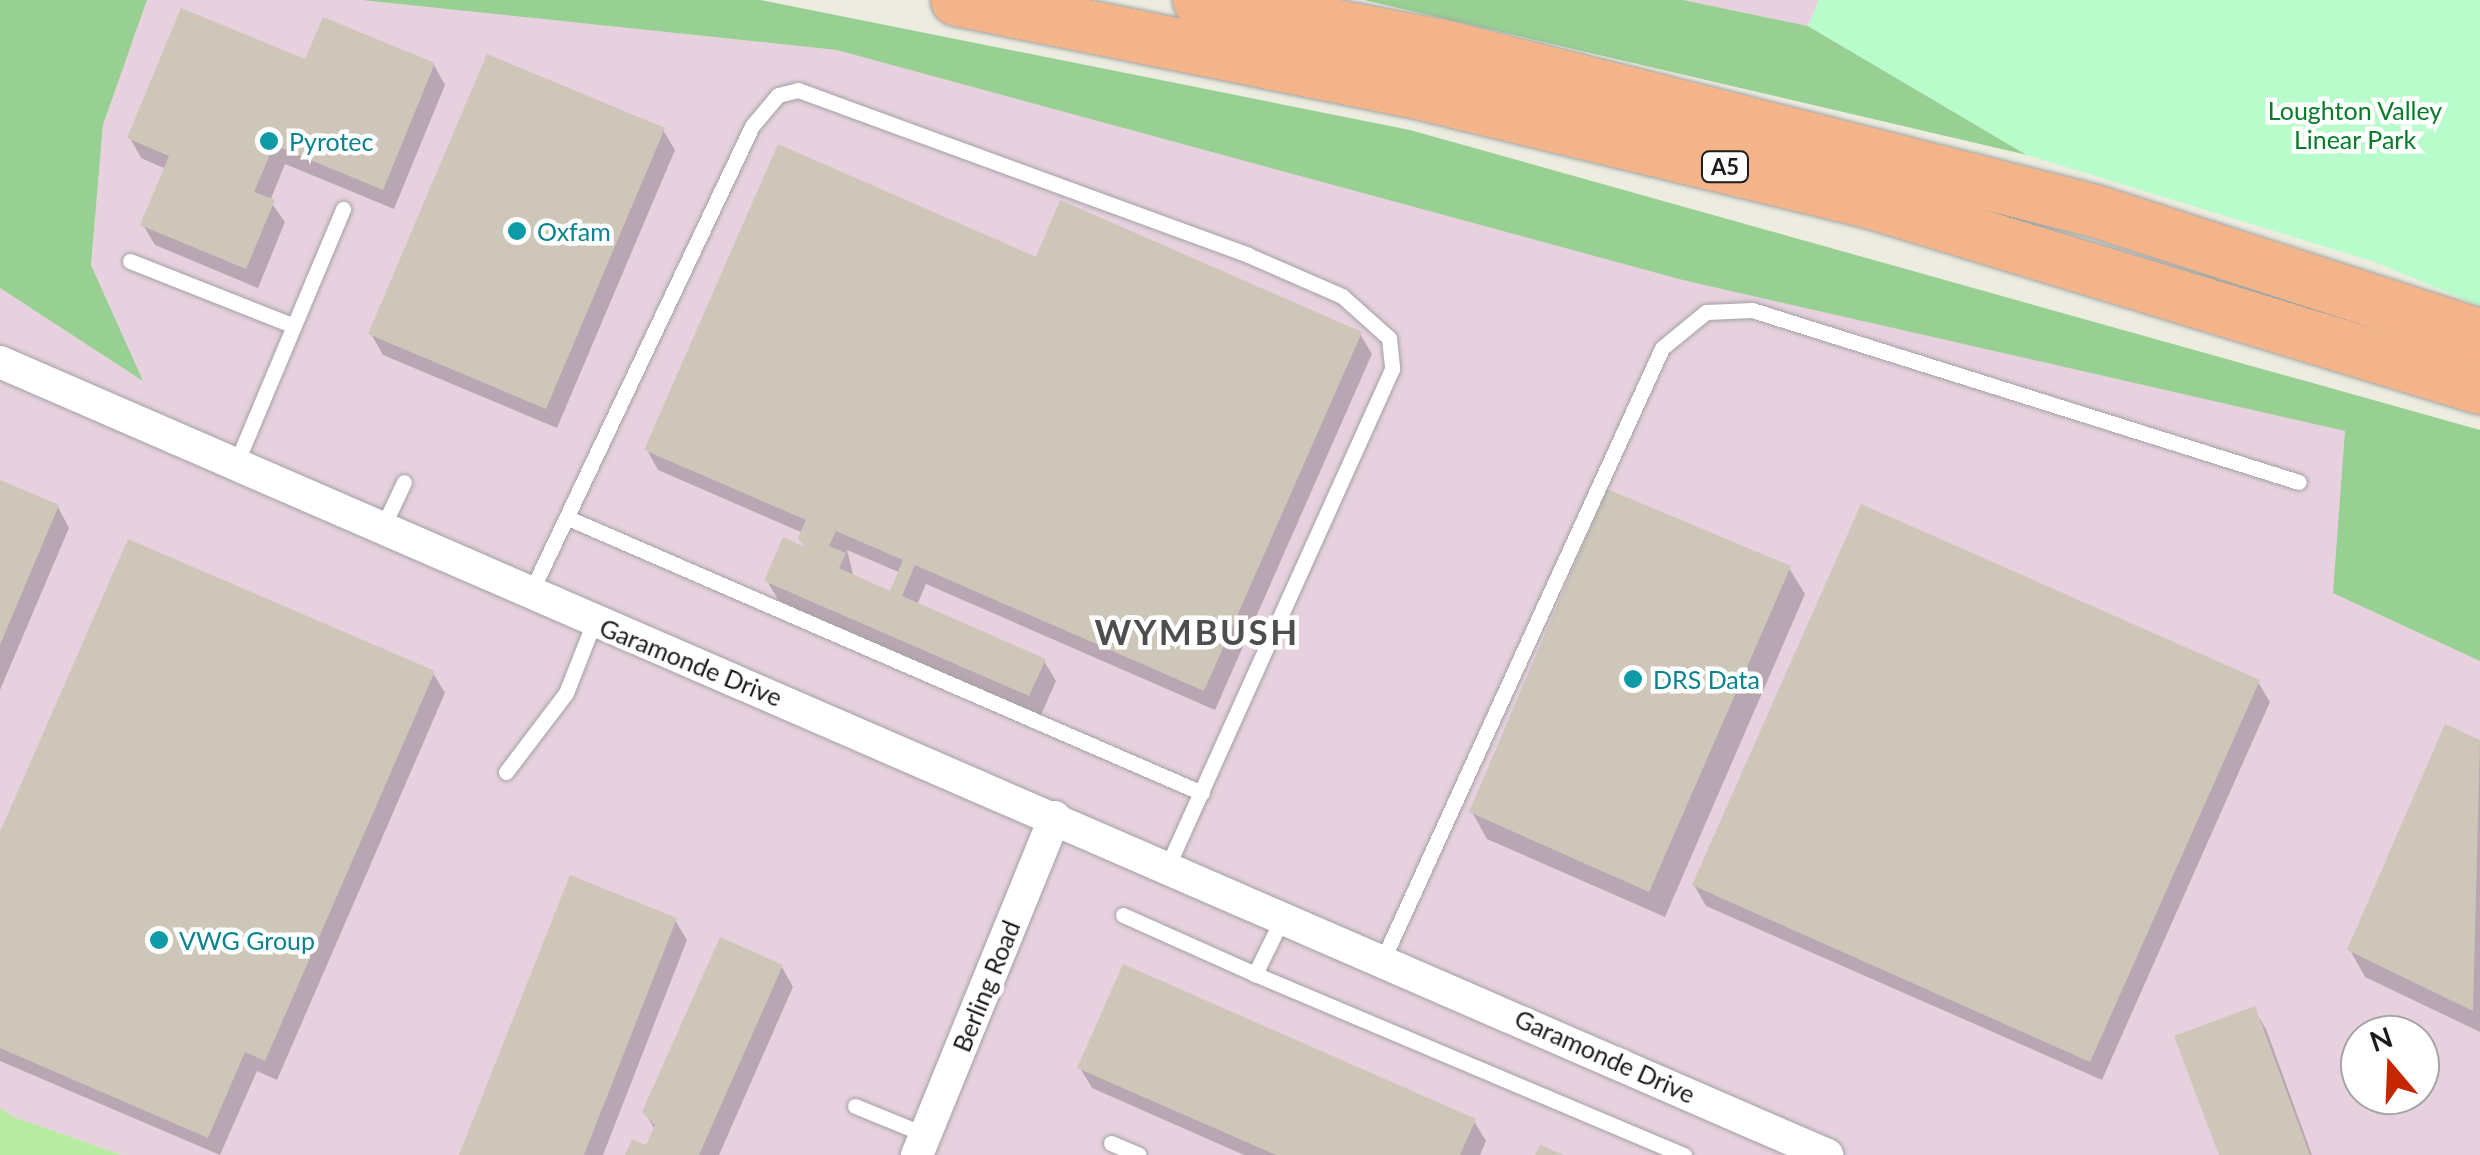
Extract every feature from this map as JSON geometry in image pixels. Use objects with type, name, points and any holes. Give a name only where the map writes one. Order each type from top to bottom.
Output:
[{"type":"highway","name":"A5","points":[[957,0],[1418,92],[1870,202],[2480,388]]},
{"type":"highway","name":"A5","points":[[1199,0],[1443,46],[2095,211],[2480,335]]},
{"type":"street","name":"Garamonde Drive","points":[[0,362],[381,531],[1384,957],[1812,1152]]},
{"type":"street","name":"Berling Road","points":[[922,1145],[1055,817]]},
{"type":"lane","points":[[530,594],[752,126],[778,94],[798,90],[1342,296],[1389,338],[1392,369],[1168,865]]},
{"type":"lane","points":[[235,466],[343,208]]},
{"type":"lane","points":[[130,261],[294,326]]},
{"type":"lane","points":[[1384,957],[1662,348],[1706,312],[1790,321],[2299,482]]},
{"type":"lane","points":[[381,531],[404,482]]},
{"type":"lane","points":[[568,518],[1202,793]]},
{"type":"lane","points":[[506,772],[566,692],[594,622]]},
{"type":"lane","points":[[1123,914],[1254,974],[1684,1155]]},
{"type":"lane","points":[[1254,974],[1283,917]]},
{"type":"lane","points":[[855,1106],[922,1145]]},
{"type":"lane","points":[[1111,1143],[1139,1155]]},
{"type":"shaded area","points":[[147,0],[370,0],[837,50],[2480,464],[2480,1155],[122,1155],[14,1117],[0,1108],[0,288],[142,380],[91,265],[103,125]]},
{"type":"shaded area","points":[[1683,0],[1819,0],[1808,26]]},
{"type":"green space","points":[[0,0],[147,0],[103,125],[91,265],[143,381],[0,288]]},
{"type":"green space","points":[[362,0],[761,0],[1410,130],[2480,430],[2480,661],[2333,593],[2345,431],[1683,280],[837,50]]},
{"type":"green space","points":[[1364,0],[1683,0],[1808,26],[2027,155]]},
{"type":"green space","name":"Loughton Valley Linear Park","points":[[1819,0],[2480,0],[2480,306],[2375,262],[2027,155],[1808,26]]},
{"type":"green space","points":[[0,1108],[14,1117],[122,1155],[0,1155]]},
{"type":"building","name":"Pyrotec","points":[[181,8],[305,59],[323,17],[435,63],[383,190],[274,145],[254,192],[275,200],[246,269],[140,225],[169,156],[127,138]]},
{"type":"building","name":"Oxfam","points":[[487,54],[665,128],[546,409],[368,334]]},
{"type":"building","points":[[778,144],[1036,257],[1060,200],[1362,332],[1204,691],[915,565],[902,596],[1046,659],[1029,696],[764,581],[783,537],[805,547],[798,538],[806,520],[644,450]],"holes":[[[836,531],[903,560],[890,591],[839,568],[846,553],[829,546]]]},
{"type":"building","points":[[0,480],[59,505],[0,645]]},
{"type":"building","name":"DRS Data","points":[[1607,489],[1791,566],[1649,892],[1469,812]]},
{"type":"building","points":[[1861,504],[2260,680],[2090,1062],[1692,885]]},
{"type":"building","name":"VWG Group","points":[[128,539],[435,671],[265,1061],[245,1052],[208,1138],[0,1048],[0,832]]},
{"type":"building","points":[[2445,724],[2480,740],[2473,1011],[2347,950]]},
{"type":"building","points":[[570,875],[677,918],[584,1155],[459,1155]]},
{"type":"building","points":[[720,937],[783,965],[699,1155],[625,1155],[632,1139],[646,1145],[655,1125],[642,1112]]},
{"type":"building","points":[[1123,964],[1476,1119],[1460,1155],[1276,1155],[1077,1068]]},
{"type":"building","points":[[2255,1006],[2310,1155],[2219,1155],[2174,1036]]},
{"type":"building","points":[[1540,1145],[1564,1155],[1535,1155]]},
{"type":"place","name":"Pyrotec","points":[[269,141]]},
{"type":"place","name":"Oxfam","points":[[517,231]]},
{"type":"place","name":"DRS Data","points":[[1633,679]]},
{"type":"place","name":"VWG Group","points":[[159,940]]},
{"type":"district","name":"WYMBUSH","points":[[1197,631]]}]
